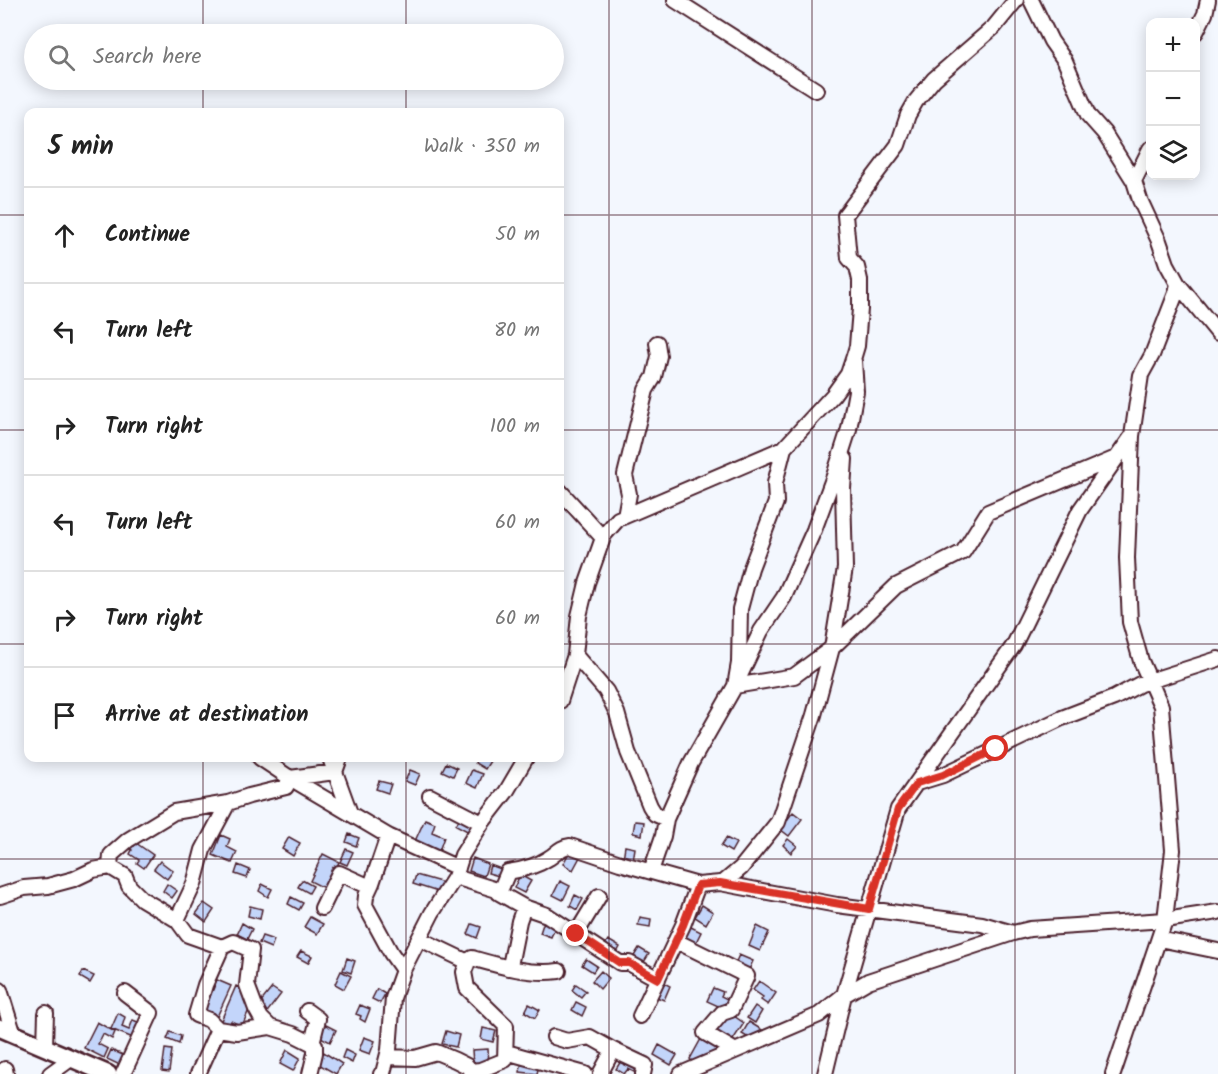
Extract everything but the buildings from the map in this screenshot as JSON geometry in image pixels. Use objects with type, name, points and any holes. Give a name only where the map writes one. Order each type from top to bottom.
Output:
[{"type":"street","points":[[675,0],[816,90]]},
{"type":"street","points":[[564,689],[575,655],[579,616],[587,583],[603,538],[618,519],[784,448],[833,395],[848,374],[858,335],[860,280],[857,267],[849,258],[845,215],[898,145],[908,115],[916,101],[934,79],[994,27],[1016,0]]},
{"type":"street","points":[[1031,0],[1051,40],[1065,61],[1088,115],[1104,133],[1134,181],[1167,264],[1178,284],[1218,333]]},
{"type":"street","points":[[1200,24],[1208,0]]},
{"type":"street","points":[[1134,181],[1146,157]]},
{"type":"street","points":[[1113,1074],[1165,920],[1173,850],[1161,706],[1141,661],[1130,622],[1127,558],[1132,436],[1141,375],[1152,356],[1178,284]]},
{"type":"street","points":[[625,516],[629,494],[625,475],[646,390],[654,377],[659,356],[657,343]]},
{"type":"street","points":[[651,871],[663,836],[666,819],[691,763],[735,686],[761,631],[784,597],[814,530],[847,435],[856,391],[854,356]]},
{"type":"street","points":[[500,891],[508,872],[524,870],[549,858],[562,847],[570,846],[698,885],[723,883],[741,868],[778,822],[814,715],[832,648],[845,568],[843,489],[847,435]]},
{"type":"street","points":[[825,1074],[844,995],[898,809],[1014,645],[1080,510],[1132,436]]},
{"type":"street","points":[[735,686],[739,663],[740,609],[751,568],[776,502],[775,483],[784,448]]},
{"type":"street","points":[[735,686],[794,676],[832,648],[896,586],[963,552],[988,512],[1116,458]]},
{"type":"street","points":[[564,495],[603,538]]},
{"type":"street","points":[[575,655],[606,691],[617,713],[628,752],[650,806],[655,814],[666,819]]},
{"type":"street","points":[[917,783],[943,775],[1062,718],[1150,681],[1218,659]]},
{"type":"street","points":[[266,762],[388,836],[456,872],[500,891],[499,893],[524,907],[547,915],[620,963],[629,963],[658,979]]},
{"type":"street","points":[[331,762],[350,813]]},
{"type":"street","points":[[335,772],[339,762]]},
{"type":"street","points":[[381,1074],[387,1057],[393,998],[403,970],[456,872],[462,855],[482,823],[506,792],[524,762]]},
{"type":"street","points":[[290,778],[335,772]]},
{"type":"street","points":[[110,867],[114,850],[174,812],[228,803],[249,795],[286,787],[290,778]]},
{"type":"street","points":[[430,796],[482,823]]},
{"type":"street","points":[[177,920],[194,884],[202,850],[228,803]]},
{"type":"street","points":[[388,836],[365,905],[403,970]]},
{"type":"street","points":[[0,896],[24,888],[57,884],[93,870],[110,867],[125,876],[129,886],[142,899],[177,920],[188,935],[222,947]]},
{"type":"street","points":[[322,908],[339,873],[370,887]]},
{"type":"street","points":[[720,883],[869,909],[982,924],[1013,933]]},
{"type":"street","points":[[640,1017],[676,941],[698,885]]},
{"type":"street","points":[[576,934],[599,896]]},
{"type":"street","points":[[508,968],[524,907]]},
{"type":"street","points":[[681,1074],[819,1015],[844,995],[868,981],[1013,933],[1030,929],[1165,920],[1218,912]]},
{"type":"street","points":[[420,939],[468,962]]},
{"type":"street","points":[[1159,939],[1218,951]]},
{"type":"street","points":[[676,941],[747,976],[731,1010],[722,1012],[705,1033],[734,1050]]},
{"type":"street","points":[[270,1026],[256,1009],[247,985],[251,950],[233,942],[222,947],[205,985],[196,1015],[209,1020],[218,1029],[237,1032],[270,1026],[312,1043],[315,1045],[315,1053],[310,1074]]},
{"type":"street","points":[[387,1057],[416,1058],[435,1052],[467,1066],[471,1073],[505,1060],[506,1026],[467,988],[464,972],[468,962],[472,958],[508,968],[547,973],[559,971]]},
{"type":"street","points":[[0,990],[7,1030],[108,1074]]},
{"type":"street","points":[[123,1074],[151,1013],[125,993]]},
{"type":"street","points":[[307,1011],[318,1019],[312,1043]]},
{"type":"street","points":[[45,1046],[46,1013]]},
{"type":"street","points":[[198,1074],[218,1029]]},
{"type":"street","points":[[554,1037],[567,1041],[590,1036],[645,1065],[648,1073]]},
{"type":"street","points":[[600,1074],[613,1050]]},
{"type":"street","points":[[506,1052],[585,1074]]},
{"type":"street","points":[[50,1074],[72,1058]]},
{"type":"route","points":[[576,934],[620,963],[629,963],[658,979],[683,925],[698,885],[720,883],[869,909],[898,809],[917,783],[943,775],[996,749]]}]
